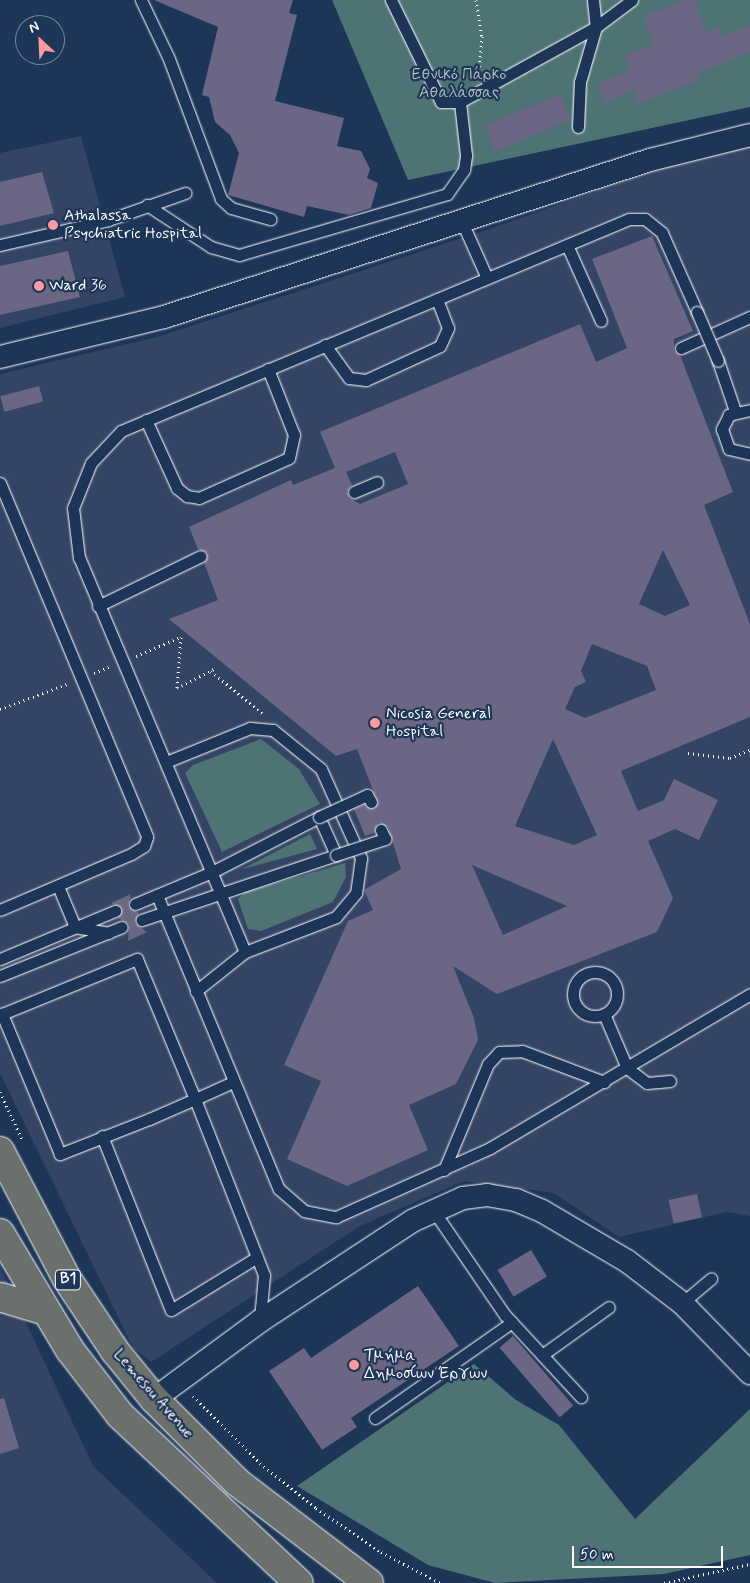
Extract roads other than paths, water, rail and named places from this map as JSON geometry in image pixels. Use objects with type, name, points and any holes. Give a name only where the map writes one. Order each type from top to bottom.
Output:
[{"type":"main road","name":"Lemesou Avenue","points":[[0,1151],[67,1279],[115,1351],[154,1399],[237,1482],[369,1583]]},
{"type":"main road","name":"B1","points":[[0,1233],[43,1310],[120,1415],[299,1583]]},
{"type":"main road","points":[[0,1297],[43,1310]]},
{"type":"street","points":[[0,357],[164,317],[650,160],[750,135]]},
{"type":"street","points":[[154,1399],[260,1321],[432,1210],[479,1196],[516,1200],[627,1261],[682,1303],[750,1373]]},
{"type":"lane","points":[[141,0],[169,59],[221,199],[231,208],[270,220]]},
{"type":"lane","points":[[391,0],[441,102],[460,102],[596,27],[632,0]]},
{"type":"lane","points":[[578,126],[580,82],[596,27],[593,0]]},
{"type":"lane","points":[[147,205],[211,247],[239,255],[447,194],[464,170],[466,155],[460,102]]},
{"type":"lane","points":[[0,245],[108,220],[185,193]]},
{"type":"lane","points":[[245,952],[79,558],[73,508],[80,484],[106,443],[146,420],[629,219],[645,219],[662,233],[718,361],[736,411]]},
{"type":"lane","points":[[462,222],[487,278]]},
{"type":"lane","points":[[567,245],[602,321]]},
{"type":"lane","points":[[325,345],[350,378],[366,380],[440,346],[448,328],[437,299]]},
{"type":"lane","points":[[681,348],[750,317]]},
{"type":"lane","points":[[146,420],[176,488],[186,496],[199,498],[289,458],[294,435],[268,369]]},
{"type":"lane","points":[[750,410],[736,411],[724,421],[722,436],[729,449],[750,454]]},
{"type":"lane","points":[[354,492],[377,482]]},
{"type":"lane","points":[[0,484],[147,837],[144,846],[131,854],[0,910]]},
{"type":"lane","points":[[98,606],[201,556]]},
{"type":"lane","points":[[166,762],[250,728],[273,730],[321,769],[360,858],[361,879],[348,907],[336,917],[245,952],[196,992]]},
{"type":"lane","points":[[135,904],[212,872],[319,817],[367,795],[371,802]]},
{"type":"lane","points":[[319,817],[336,855]]},
{"type":"lane","points":[[142,920],[220,891],[385,839],[381,830]]},
{"type":"lane","points":[[58,886],[75,927]]},
{"type":"lane","points":[[157,894],[233,1082],[279,1189],[304,1211],[336,1218],[444,1170],[604,1082],[750,994]]},
{"type":"lane","points":[[0,959],[115,911]]},
{"type":"lane","points":[[75,927],[108,933]]},
{"type":"lane","points":[[0,976],[122,927]]},
{"type":"lane","points":[[233,1082],[195,1099],[60,1154],[2,1014],[137,959],[195,1099],[257,1257],[265,1283],[260,1321]]},
{"type":"lane","points":[[604,1014],[627,1068],[647,1083],[670,1081]]},
{"type":"lane","points":[[444,1170],[488,1064],[499,1052],[522,1051],[604,1082]]},
{"type":"lane","points":[[102,1136],[171,1310],[257,1257]]},
{"type":"lane","points":[[432,1210],[512,1322],[582,1397]]},
{"type":"lane","points":[[682,1303],[711,1279]]},
{"type":"lane","points":[[542,1355],[609,1308]]},
{"type":"lane","points":[[375,1418],[512,1322]]},
{"type":"place","name":"Athalassa Psychiatric Hospital","points":[[53,225]]},
{"type":"place","name":"Ward 36","points":[[39,286]]},
{"type":"place","name":"Nicosia General Hospital","points":[[375,723]]},
{"type":"place","name":"Τμήμα Δημοσίων Έργων","points":[[354,1365]]},
{"type":"park label","name":"Εθνικό Πάρκο Αθαλάσσας","points":[[459,84]]}]
